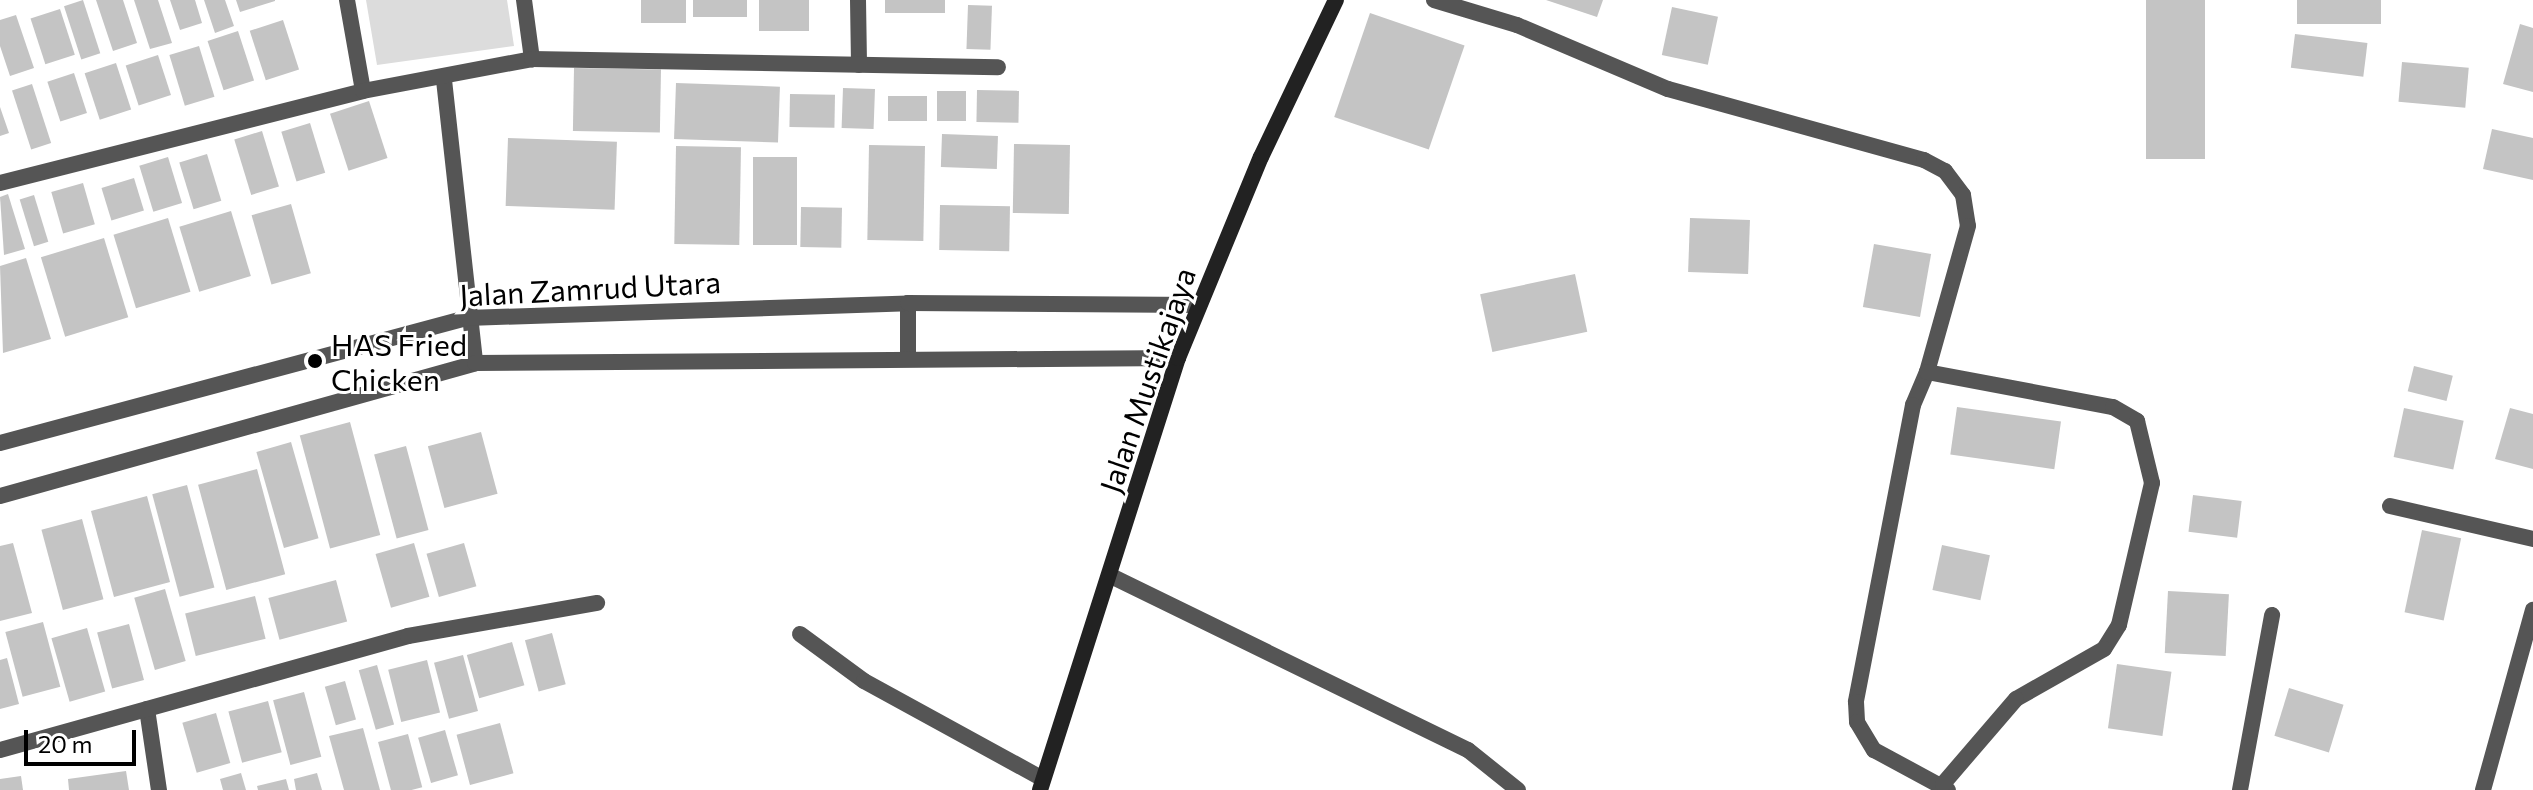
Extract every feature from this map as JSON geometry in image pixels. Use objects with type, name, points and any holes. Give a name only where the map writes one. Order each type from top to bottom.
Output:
[{"type":"main road","name":"Jalan Mustikajaya","points":[[1042,785],[1178,358],[1336,0]]},
{"type":"street","points":[[347,0],[363,91]]},
{"type":"street","points":[[524,0],[532,59]]},
{"type":"street","points":[[858,0],[859,65]]},
{"type":"street","points":[[1434,0],[1517,25],[1668,89],[1945,171],[1963,195],[1968,226],[1903,445],[1856,702],[1857,722],[1874,750],[1946,787],[2016,699],[2104,649],[2119,625],[2152,483],[2137,421],[2113,407],[1927,372]]},
{"type":"street","points":[[0,183],[363,91],[444,80],[532,59],[998,67]]},
{"type":"street","points":[[444,80],[467,318],[475,363]]},
{"type":"street","points":[[908,303],[908,359]]},
{"type":"street","name":"Jalan Zamrud Utara","points":[[0,443],[467,318],[908,303],[1199,305]]},
{"type":"street","points":[[0,496],[475,363],[1178,358]]},
{"type":"street","points":[[2390,506],[2533,539]]},
{"type":"street","points":[[1111,576],[1468,750],[1518,790]]},
{"type":"street","points":[[0,750],[461,624],[597,603]]},
{"type":"street","points":[[2483,790],[2533,610]]},
{"type":"street","points":[[2240,790],[2272,615]]},
{"type":"street","points":[[800,634],[864,681],[1042,785]]},
{"type":"street","points":[[147,709],[159,790]]},
{"type":"shaded area","points":[[366,0],[507,0],[514,46],[377,65]]},
{"type":"building","points":[[83,0],[100,53],[81,59],[64,6]]},
{"type":"building","points":[[96,0],[123,0],[137,43],[113,51]]},
{"type":"building","points":[[134,0],[158,0],[172,43],[150,49]]},
{"type":"building","points":[[170,0],[195,0],[202,23],[180,30]]},
{"type":"building","points":[[204,0],[225,0],[234,26],[215,33]]},
{"type":"building","points":[[236,0],[275,0],[275,1],[240,12]]},
{"type":"building","points":[[641,0],[686,0],[686,23],[641,23]]},
{"type":"building","points":[[693,0],[747,0],[747,17],[693,17]]},
{"type":"building","points":[[759,0],[809,0],[809,31],[759,31]]},
{"type":"building","points":[[885,0],[945,0],[945,13],[885,13]]},
{"type":"building","points":[[1546,0],[1603,0],[1597,17]]},
{"type":"building","points":[[2146,0],[2205,0],[2205,159],[2146,159]]},
{"type":"building","points":[[2297,0],[2381,0],[2381,24],[2297,24]]},
{"type":"building","points":[[968,5],[992,6],[990,50],[966,49]]},
{"type":"building","points":[[1672,7],[1718,17],[1708,65],[1662,55]]},
{"type":"building","points":[[60,9],[75,55],[45,64],[31,19]]},
{"type":"building","points":[[1370,13],[1465,46],[1429,150],[1334,117]]},
{"type":"building","points":[[16,15],[34,68],[10,76],[0,46],[0,20]]},
{"type":"building","points":[[283,20],[299,69],[266,80],[250,31]]},
{"type":"building","points":[[2520,24],[2533,28],[2533,92],[2503,84]]},
{"type":"building","points":[[238,31],[254,80],[224,90],[208,41]]},
{"type":"building","points":[[2295,34],[2367,43],[2363,77],[2291,68]]},
{"type":"building","points":[[199,46],[214,97],[185,106],[169,55]]},
{"type":"building","points":[[158,55],[171,95],[139,105],[126,66]]},
{"type":"building","points":[[2402,62],[2469,68],[2465,108],[2399,102]]},
{"type":"building","points":[[116,63],[131,110],[100,120],[85,73]]},
{"type":"building","points":[[574,68],[661,70],[660,133],[573,131]]},
{"type":"building","points":[[74,73],[87,113],[60,122],[47,82]]},
{"type":"building","points":[[676,83],[780,87],[778,143],[674,139]]},
{"type":"building","points":[[32,84],[51,143],[31,149],[12,90]]},
{"type":"building","points":[[843,88],[875,89],[874,129],[842,128]]},
{"type":"building","points":[[977,90],[1019,91],[1018,123],[976,122]]},
{"type":"building","points":[[937,91],[966,91],[966,121],[937,121]]},
{"type":"building","points":[[790,94],[835,95],[834,128],[789,127]]},
{"type":"building","points":[[888,96],[927,96],[927,121],[888,121]]},
{"type":"building","points":[[369,101],[388,158],[349,171],[330,114]]},
{"type":"building","points":[[0,107],[9,133],[0,136]]},
{"type":"building","points":[[310,123],[325,173],[297,181],[281,132]]},
{"type":"building","points":[[2492,129],[2533,138],[2533,180],[2483,169]]},
{"type":"building","points":[[262,131],[279,186],[251,195],[234,139]]},
{"type":"building","points":[[942,134],[998,136],[997,169],[941,167]]},
{"type":"building","points":[[508,138],[617,142],[615,210],[506,206]]},
{"type":"building","points":[[1014,144],[1070,145],[1069,214],[1013,213]]},
{"type":"building","points":[[869,145],[925,146],[923,241],[867,240]]},
{"type":"building","points":[[676,146],[741,147],[739,245],[674,244]]},
{"type":"building","points":[[207,154],[221,201],[194,209],[179,162]]},
{"type":"building","points":[[168,157],[182,203],[153,212],[139,166]]},
{"type":"building","points":[[753,157],[797,157],[797,245],[753,245]]},
{"type":"building","points":[[134,178],[144,211],[111,220],[101,188]]},
{"type":"building","points":[[83,183],[95,224],[63,233],[51,192]]},
{"type":"building","points":[[8,194],[25,249],[4,255],[0,197]]},
{"type":"building","points":[[34,195],[48,242],[34,246],[20,199]]},
{"type":"building","points":[[291,204],[311,273],[271,285],[252,215]]},
{"type":"building","points":[[940,205],[1010,206],[1009,251],[939,250]]},
{"type":"building","points":[[801,207],[842,208],[841,248],[800,247]]},
{"type":"building","points":[[231,211],[251,276],[199,292],[179,227]]},
{"type":"building","points":[[168,218],[191,292],[136,308],[113,235]]},
{"type":"building","points":[[1690,218],[1750,220],[1748,274],[1688,272]]},
{"type":"building","points":[[104,238],[128,317],[65,337],[41,257]]},
{"type":"building","points":[[1874,244],[1931,254],[1920,317],[1863,307]]},
{"type":"building","points":[[26,258],[51,339],[3,353],[0,266]]},
{"type":"building","points":[[1575,274],[1587,332],[1492,352],[1480,294]]},
{"type":"building","points":[[2414,366],[2453,376],[2447,401],[2408,391]]},
{"type":"building","points":[[1957,407],[2061,422],[2054,469],[1950,455]]},
{"type":"building","points":[[2404,408],[2464,421],[2453,470],[2394,457]]},
{"type":"building","points":[[2510,408],[2533,414],[2533,469],[2495,459]]},
{"type":"building","points":[[350,422],[380,535],[330,548],[300,435]]},
{"type":"building","points":[[481,432],[498,494],[444,508],[428,446]]},
{"type":"building","points":[[291,442],[319,538],[284,548],[256,452]]},
{"type":"building","points":[[406,446],[429,530],[397,539],[374,455]]},
{"type":"building","points":[[257,469],[285,574],[226,590],[198,485]]},
{"type":"building","points":[[187,485],[214,587],[180,597],[152,494]]},
{"type":"building","points":[[2193,495],[2242,501],[2237,538],[2188,532]]},
{"type":"building","points":[[147,496],[170,582],[114,597],[91,511]]},
{"type":"building","points":[[82,519],[103,599],[63,610],[41,530]]},
{"type":"building","points":[[2422,530],[2461,538],[2444,620],[2405,612]]},
{"type":"building","points":[[13,543],[32,613],[0,621],[0,546]]},
{"type":"building","points":[[414,543],[429,597],[391,608],[376,554]]},
{"type":"building","points":[[464,543],[476,586],[439,597],[427,554]]},
{"type":"building","points":[[1942,545],[1990,555],[1980,600],[1932,590]]},
{"type":"building","points":[[336,580],[347,622],[280,640],[268,598]]},
{"type":"building","points":[[165,589],[186,661],[155,670],[134,598]]},
{"type":"building","points":[[2168,591],[2229,594],[2226,656],[2165,653]]},
{"type":"building","points":[[255,596],[266,639],[196,656],[185,613]]},
{"type":"building","points":[[43,622],[60,687],[23,697],[5,632]]},
{"type":"building","points":[[129,624],[144,680],[112,689],[97,633]]},
{"type":"building","points":[[87,628],[105,691],[70,702],[51,638]]},
{"type":"building","points":[[552,633],[566,684],[539,691],[525,640]]},
{"type":"building","points":[[512,642],[524,685],[479,698],[467,655]]},
{"type":"building","points":[[463,655],[478,711],[449,719],[434,663]]},
{"type":"building","points":[[7,658],[19,704],[0,709],[0,660]]},
{"type":"building","points":[[427,660],[440,712],[401,722],[388,670]]},
{"type":"building","points":[[2117,664],[2171,672],[2162,736],[2108,728]]},
{"type":"building","points":[[377,665],[394,725],[376,730],[359,670]]},
{"type":"building","points":[[345,681],[356,719],[336,725],[325,687]]},
{"type":"building","points":[[2289,688],[2344,705],[2329,752],[2274,736]]},
{"type":"building","points":[[304,692],[321,757],[290,765],[273,700]]},
{"type":"building","points":[[268,701],[282,752],[242,763],[228,712]]},
{"type":"building","points":[[216,713],[230,763],[197,773],[182,723]]},
{"type":"building","points":[[500,723],[513,773],[470,785],[457,735]]},
{"type":"building","points":[[363,728],[380,790],[344,790],[329,736]]},
{"type":"building","points":[[445,730],[458,775],[431,783],[418,738]]},
{"type":"building","points":[[408,734],[422,787],[391,790],[378,742]]},
{"type":"building","points":[[126,771],[129,790],[69,790],[68,779]]},
{"type":"building","points":[[241,773],[246,790],[223,790],[220,779]]},
{"type":"building","points":[[317,773],[322,790],[296,790],[294,779]]},
{"type":"building","points":[[21,776],[23,790],[0,790],[0,779]]},
{"type":"building","points":[[286,779],[289,790],[258,790],[257,786]]},
{"type":"place","name":"HAS Fried Chicken","points":[[315,361]]}]
